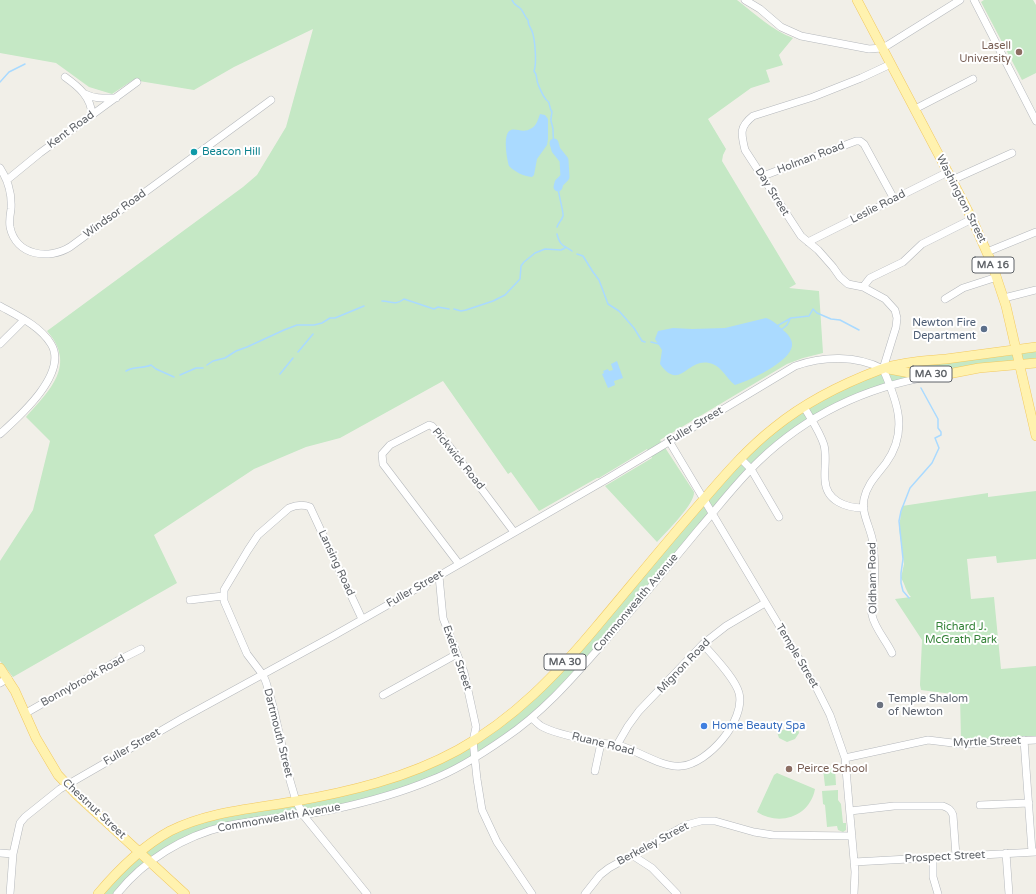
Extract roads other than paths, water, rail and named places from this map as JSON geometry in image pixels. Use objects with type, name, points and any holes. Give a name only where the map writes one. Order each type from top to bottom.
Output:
[{"type":"main road","name":"Washington Street","points":[[857,0],[972,219],[997,276],[1004,298],[1036,436]]},
{"type":"main road","name":"Commonwealth Avenue","points":[[98,894],[116,873],[139,851],[166,834],[198,820],[234,811],[296,801],[376,783],[432,763],[473,742],[514,713],[551,678],[584,642],[740,458],[775,427],[804,407],[834,390],[884,368],[908,363],[1036,347]]},
{"type":"main road","name":"Commonwealth Avenue","points":[[884,368],[910,372],[948,374],[979,368],[1036,363]]},
{"type":"main road","name":"Chestnut Street","points":[[0,668],[4,681],[26,713],[43,751],[58,775],[186,894]]},
{"type":"street","points":[[745,0],[760,9],[779,26],[798,35],[869,49],[882,48],[890,44],[960,0]]},
{"type":"street","points":[[974,0],[1036,121]]},
{"type":"street","name":"Day Street","points":[[884,368],[897,318],[895,310],[885,299],[863,287],[848,284],[840,277],[822,254],[796,230],[763,176],[745,150],[742,139],[742,129],[746,121],[753,116],[813,97],[861,78],[891,64]]},
{"type":"street","points":[[65,77],[92,98],[116,98]]},
{"type":"street","points":[[915,108],[974,79]]},
{"type":"street","name":"Kent Road","points":[[7,180],[40,152],[137,82]]},
{"type":"street","points":[[85,94],[91,105],[92,115]]},
{"type":"street","name":"Windsor Road","points":[[0,168],[7,180],[11,194],[9,220],[13,235],[23,248],[32,253],[39,255],[56,254],[70,247],[271,100]]},
{"type":"street","name":"Holman Road","points":[[763,176],[856,141],[860,141],[864,144],[894,198]]},
{"type":"street","points":[[952,180],[1012,153]]},
{"type":"street","name":"Leslie Road","points":[[808,242],[948,172]]},
{"type":"street","points":[[863,287],[870,278],[903,262],[922,244],[972,219]]},
{"type":"street","points":[[987,252],[1036,232]]},
{"type":"street","points":[[945,299],[963,288],[997,276]]},
{"type":"street","points":[[1004,298],[1036,290]]},
{"type":"street","points":[[0,306],[38,330],[52,345],[54,352],[53,372],[37,397],[0,434]]},
{"type":"street","points":[[0,344],[24,320]]},
{"type":"street","name":"Fuller Street","points":[[10,894],[13,854],[20,823],[25,816],[60,789],[183,718],[263,675],[439,576],[784,372],[818,359],[843,358],[874,364],[884,368]]},
{"type":"street","name":"Oldham Road","points":[[884,368],[897,407],[899,435],[891,454],[871,481],[864,499],[864,508],[873,542],[875,579],[872,614],[875,624],[892,653]]},
{"type":"street","name":"Commonwealth Avenue","points":[[117,894],[134,875],[151,862],[179,844],[207,832],[227,826],[304,816],[371,800],[432,780],[475,758],[508,737],[532,718],[565,687],[712,514],[751,470],[783,440],[811,420],[855,397],[890,385],[948,374]]},
{"type":"street","points":[[804,407],[824,444],[826,485],[828,492],[839,503],[851,507],[864,508]]},
{"type":"street","name":"Pickwick Road","points":[[459,564],[383,464],[382,454],[390,445],[429,425],[432,426],[450,447],[514,532]]},
{"type":"street","name":"Temple Street","points":[[669,441],[821,696],[835,727],[845,758],[854,862],[854,894]]},
{"type":"street","points":[[740,458],[751,470],[779,517]]},
{"type":"street","name":"Lansing Road","points":[[223,596],[224,590],[232,574],[258,535],[289,508],[294,505],[301,505],[310,507],[362,619]]},
{"type":"street","name":"Exeter Street","points":[[439,576],[444,618],[468,685],[476,727],[473,742],[482,810],[497,842],[532,894]]},
{"type":"street","points":[[190,600],[223,596]]},
{"type":"street","name":"Dartmouth Street","points":[[223,596],[247,654],[263,675],[273,706],[296,801],[304,816],[367,894]]},
{"type":"street","name":"Mignon Road","points":[[617,745],[628,726],[640,711],[702,644],[726,626],[765,603]]},
{"type":"street","name":"Ruane Road","points":[[532,718],[550,730],[601,743],[617,745],[667,764],[680,766],[688,765],[701,759],[724,736],[733,723],[738,712],[740,700],[739,693],[732,680],[702,644]]},
{"type":"street","name":"Bonnybrook Road","points":[[26,713],[119,660],[141,650]]},
{"type":"street","points":[[383,695],[456,654]]},
{"type":"street","name":"Myrtle Street","points":[[845,758],[928,740],[961,744],[1036,740]]},
{"type":"street","points":[[1024,740],[1034,852]]},
{"type":"street","points":[[595,771],[601,743]]},
{"type":"street","points":[[980,806],[1029,803]]},
{"type":"street","points":[[850,811],[909,805],[947,807],[951,810],[953,815],[956,856]]},
{"type":"street","name":"Berkeley Street","points":[[585,894],[600,875],[609,868],[686,825],[701,821],[715,821],[773,835],[852,836]]},
{"type":"street","name":"Prospect Street","points":[[854,862],[1034,852]]},
{"type":"street","points":[[0,853],[13,854]]},
{"type":"street","points":[[1006,853],[1009,894]]},
{"type":"street","points":[[632,855],[652,868],[677,894]]},
{"type":"street","points":[[933,858],[933,877],[938,894]]},
{"type":"water","points":[[540,114],[545,115],[548,119],[547,145],[537,159],[534,175],[532,177],[525,176],[509,166],[506,152],[507,136],[508,132],[511,130],[526,131],[534,127]]},
{"type":"water","points":[[766,318],[776,323],[787,334],[791,339],[792,346],[790,352],[777,364],[750,379],[735,385],[717,366],[709,363],[695,365],[678,375],[673,375],[667,372],[660,364],[662,350],[655,339],[658,331],[673,328],[725,328]]},
{"type":"water","points":[[617,361],[623,378],[614,381],[615,385],[608,388],[602,374],[604,373],[603,371],[608,369],[609,371],[613,370],[611,364]]},
{"type":"waterway","points":[[512,0],[514,4],[522,10],[532,31],[535,51],[534,71],[540,89],[545,99],[549,102],[552,112],[551,120],[554,143]]},
{"type":"waterway","points":[[0,82],[9,72],[25,64]]},
{"type":"waterway","points":[[554,143],[556,150],[564,160],[565,177],[559,183],[558,187]]},
{"type":"waterway","points":[[557,227],[563,214],[558,187]]},
{"type":"waterway","points":[[557,234],[561,243],[572,251]]},
{"type":"waterway","points":[[454,309],[461,311],[466,310],[493,301],[505,295],[520,279],[521,266],[535,253],[545,249],[561,250],[565,248]]},
{"type":"waterway","points":[[577,254],[583,256],[599,280],[608,304],[619,311],[634,328],[642,341],[645,342]]},
{"type":"waterway","points":[[382,301],[395,303],[404,299],[434,309],[438,307],[449,309]]},
{"type":"waterway","points":[[207,365],[213,361],[225,358],[236,351],[297,325],[314,325],[322,323],[330,318],[335,318],[364,306]]},
{"type":"waterway","points":[[777,326],[791,318],[809,316],[813,309],[817,313],[831,319],[840,320],[859,330]]},
{"type":"waterway","points":[[781,330],[787,325],[790,319]]},
{"type":"waterway","points":[[298,352],[313,334]]},
{"type":"waterway","points":[[651,342],[659,344]]},
{"type":"waterway","points":[[280,374],[293,358]]},
{"type":"waterway","points":[[126,371],[151,365],[156,369],[174,377]]},
{"type":"waterway","points":[[180,375],[196,368],[203,368]]},
{"type":"waterway","points":[[909,598],[903,591],[901,583],[903,559],[899,521],[901,511],[910,488],[932,463],[939,448],[935,438],[941,435],[938,428],[938,419],[921,388]]},
{"type":"place","name":"Lasell University","points":[[1019,52]]},
{"type":"place","name":"Beacon Hill","points":[[194,152]]},
{"type":"place","name":"Newton Fire Department","points":[[984,329]]},
{"type":"place","name":"Temple Shalom of Newton","points":[[880,705]]},
{"type":"place","name":"Home Beauty Spa","points":[[704,726]]},
{"type":"place","name":"Peirce School","points":[[789,769]]},
{"type":"park label","name":"Richard J. McGrath Park","points":[[961,633]]}]
